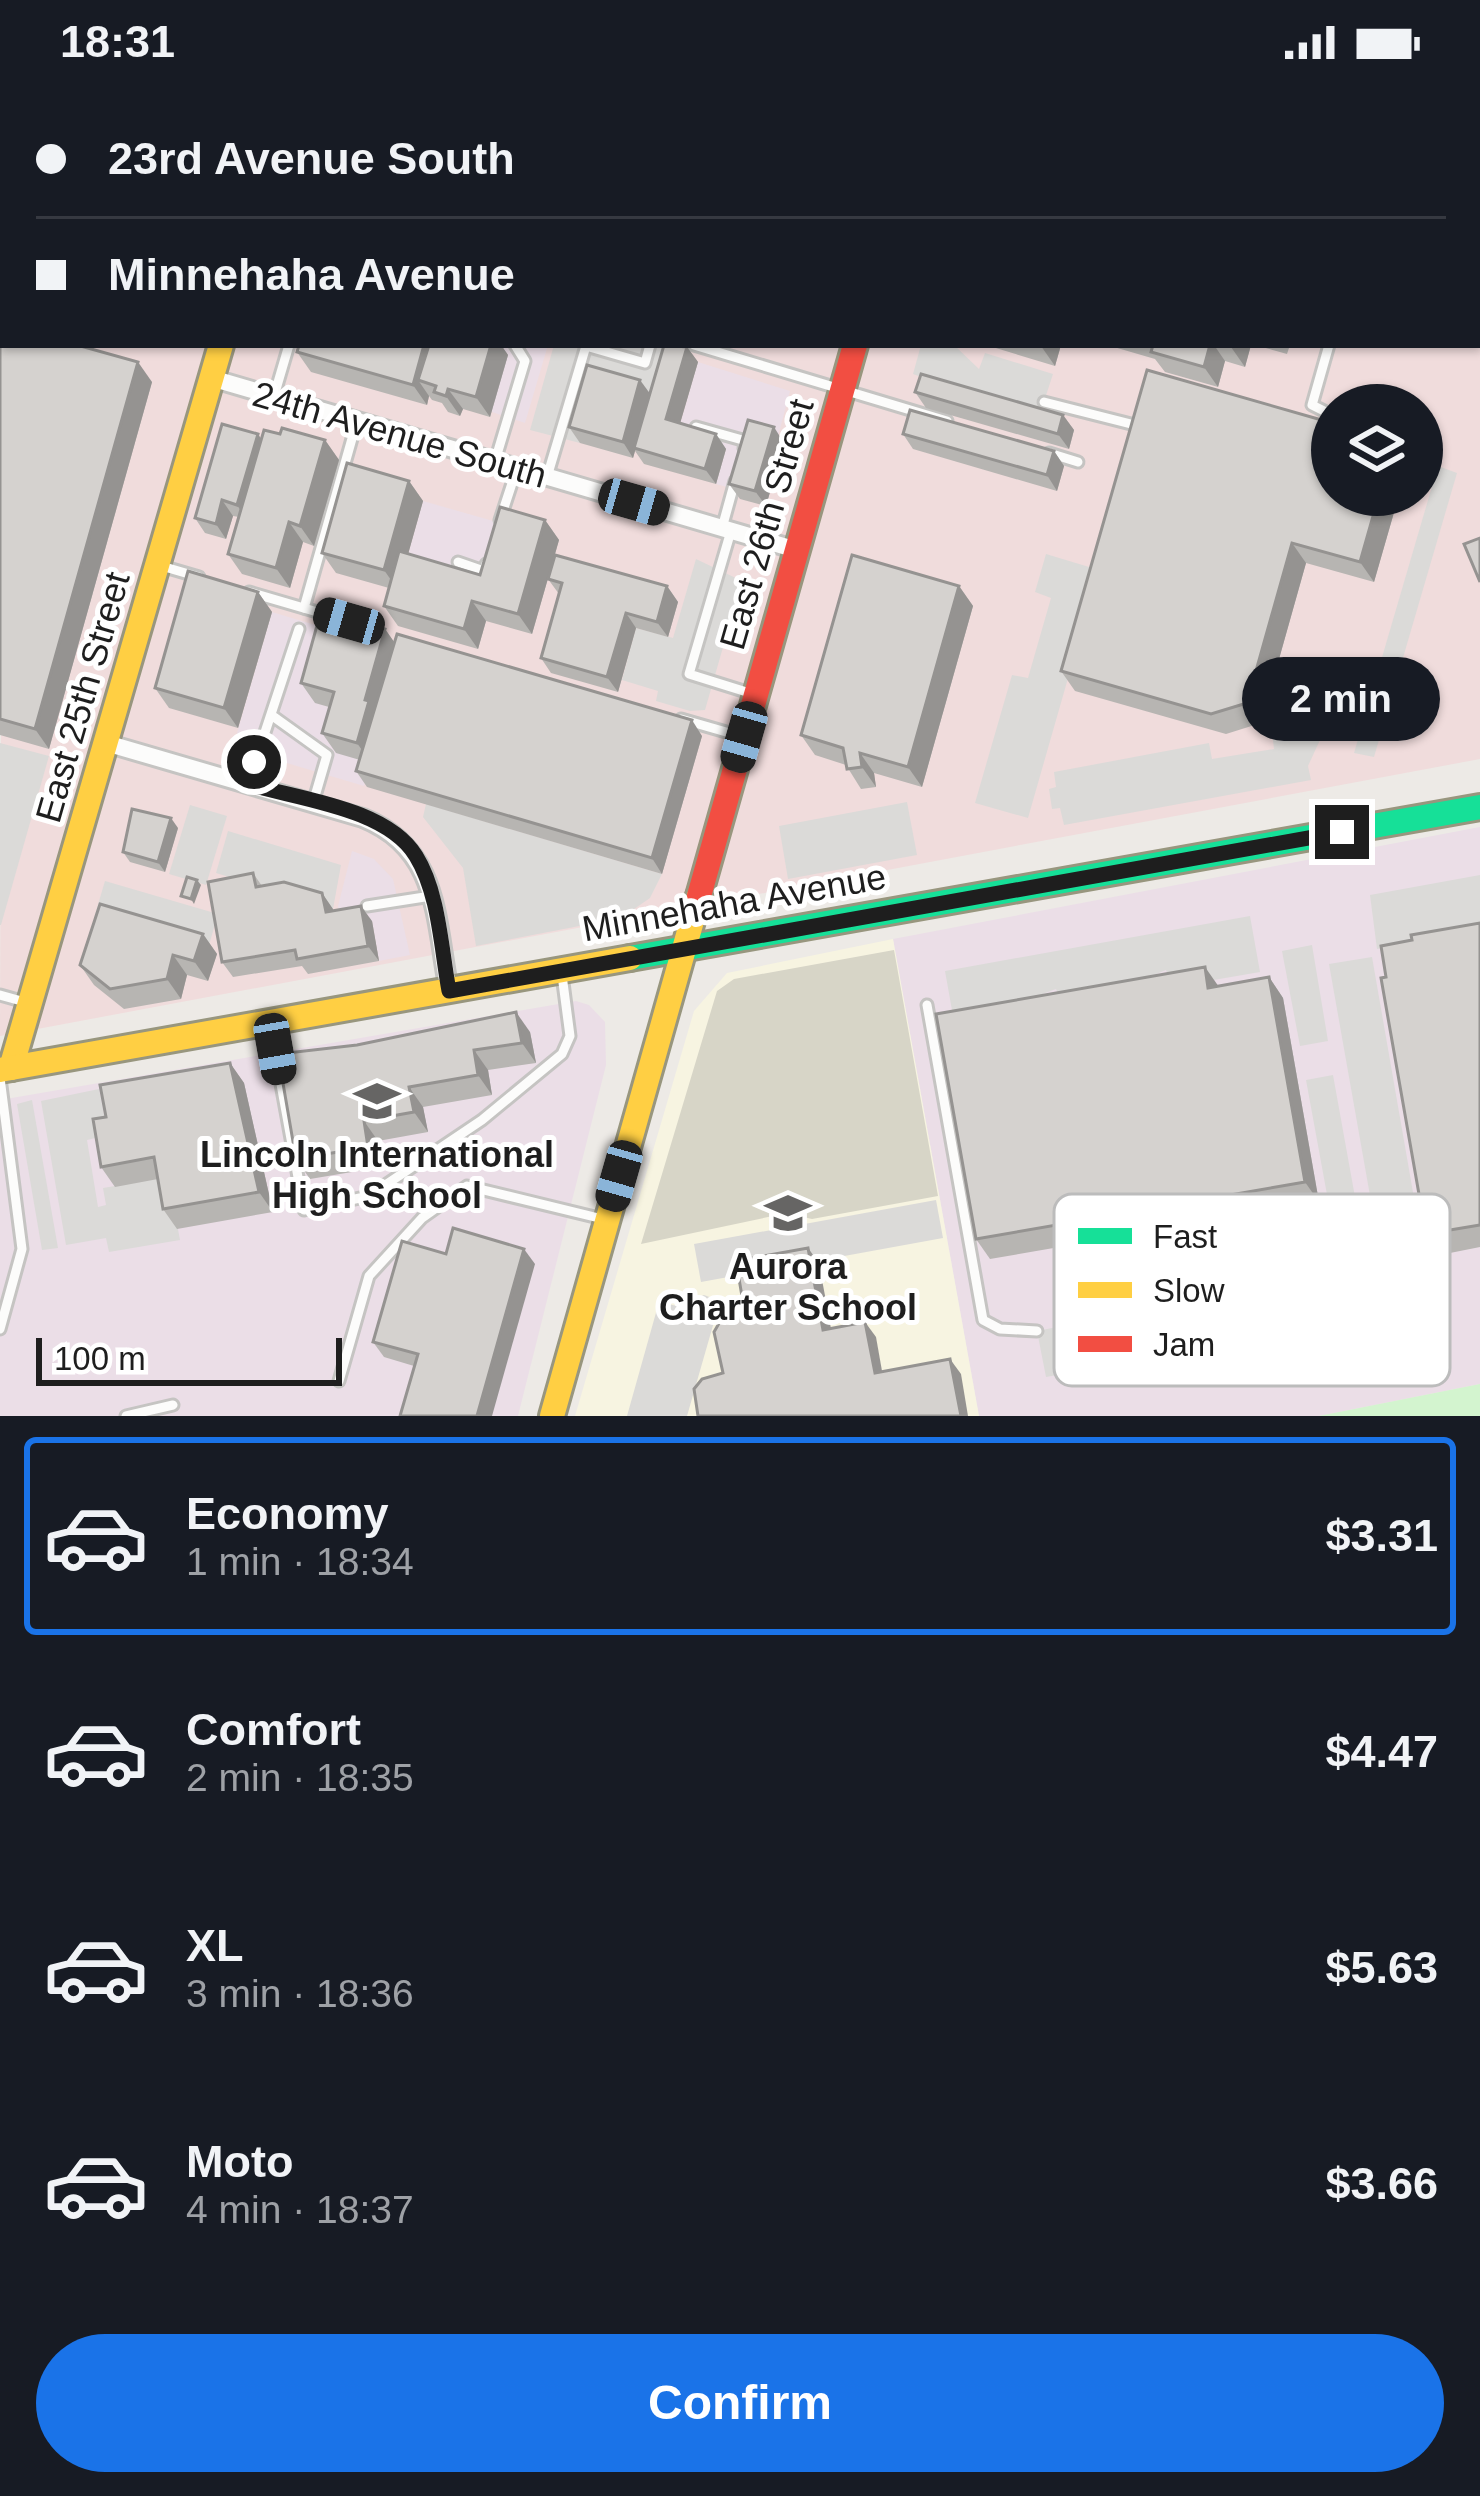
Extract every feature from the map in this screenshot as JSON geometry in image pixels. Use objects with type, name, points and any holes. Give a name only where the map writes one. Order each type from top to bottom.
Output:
[{"type":"street","name":"East 25th Street","points":[[4,1072],[30,1004],[220,348]]},
{"type":"street","name":"East 26th Street","points":[[552,1416],[854,348]]},
{"type":"street","name":"24th Avenue South","points":[[212,378],[797,550]]},
{"type":"street","points":[[106,743],[313,803],[396,833],[414,852],[430,896],[449,991]]},
{"type":"street","name":"Minnehaha Avenue","points":[[4,1072],[683,946],[1480,807]]},
{"type":"lane","points":[[274,397],[288,348]]},
{"type":"lane","points":[[495,461],[525,361],[517,348]]},
{"type":"lane","points":[[547,477],[585,348]]},
{"type":"lane","points":[[593,348],[645,362],[649,348]]},
{"type":"lane","points":[[704,348],[967,427]]},
{"type":"lane","points":[[1318,384],[1328,348]]},
{"type":"lane","points":[[1044,402],[1131,424]]},
{"type":"lane","points":[[304,608],[357,421]]},
{"type":"lane","points":[[696,427],[746,441],[689,674],[756,695]]},
{"type":"lane","points":[[1034,448],[1078,462]]},
{"type":"lane","points":[[494,539],[517,468]]},
{"type":"lane","points":[[458,562],[484,571],[489,555]]},
{"type":"lane","points":[[158,565],[205,579]]},
{"type":"lane","points":[[244,590],[349,621]]},
{"type":"lane","points":[[248,784],[263,733],[274,717],[299,629]]},
{"type":"lane","points":[[669,715],[744,737]]},
{"type":"lane","points":[[274,717],[326,755],[313,803]]},
{"type":"lane","points":[[367,906],[430,896]]},
{"type":"lane","points":[[270,1022],[304,1210],[369,1196],[482,1120],[562,1054],[571,1036],[561,970]]},
{"type":"lane","points":[[0,995],[30,1004]]},
{"type":"lane","points":[[927,1005],[982,1319],[1000,1329],[1036,1330]]},
{"type":"lane","points":[[0,1329],[22,1249],[4,1072]]},
{"type":"lane","points":[[339,1381],[369,1276],[422,1218],[467,1186],[607,1220]]},
{"type":"lane","points":[[126,1416],[173,1406]]},
{"type":"shaded area","points":[[2,348],[1480,348],[1480,759],[0,1036]]},
{"type":"shaded area","points":[[483,348],[547,348],[525,423],[492,412]]},
{"type":"shaded area","points":[[553,348],[675,351],[661,398],[597,381],[580,443],[530,430]]},
{"type":"shaded area","points":[[920,348],[957,348],[979,369],[985,353],[1053,374],[1038,420],[913,374]]},
{"type":"shaded area","points":[[698,362],[790,391],[777,440],[742,491],[716,484],[726,449],[677,435]]},
{"type":"shaded area","points":[[1443,468],[1457,473],[1374,757],[1354,753],[1423,516],[1443,516]]},
{"type":"shaded area","points":[[423,501],[514,527],[494,595],[404,569]]},
{"type":"shaded area","points":[[1046,554],[1099,570],[1028,818],[975,803],[1012,675],[1028,678],[1051,598],[1035,592]]},
{"type":"shaded area","points":[[696,559],[742,581],[705,710],[690,711],[656,701],[658,691],[622,680],[636,628],[673,638]]},
{"type":"shaded area","points":[[272,612],[335,631],[348,712],[371,763],[364,786],[233,747]]},
{"type":"shaded area","points":[[1317,725],[1320,740],[1308,766],[1311,780],[1064,825],[1060,808],[1052,809],[1049,789],[1056,787],[1054,772],[1209,743],[1212,759],[1274,749],[1272,733]]},
{"type":"shaded area","points":[[0,743],[49,756],[1,925],[0,925]]},
{"type":"shaded area","points":[[907,802],[917,855],[788,879],[779,826]]},
{"type":"shaded area","points":[[426,804],[662,874],[650,898],[621,918],[476,946],[463,868],[423,817]]},
{"type":"shaded area","points":[[190,805],[227,816],[206,885],[169,874]]},
{"type":"shaded area","points":[[1480,827],[1480,1384],[1319,1416],[979,1416],[893,939]]},
{"type":"shaded area","points":[[228,831],[341,865],[333,909],[216,873]]},
{"type":"shaded area","points":[[352,851],[374,859],[393,879],[410,955],[379,961],[372,921],[341,926],[338,906]]},
{"type":"shaded area","points":[[1480,875],[1480,930],[1377,949],[1370,895]]},
{"type":"shaded area","points":[[105,881],[218,914],[207,952],[94,918]]},
{"type":"shaded area","points":[[1250,916],[1260,972],[1173,987],[1166,970],[1149,977],[1151,991],[1064,1007],[1056,989],[955,1027],[945,971]]},
{"type":"shaded area","name":"Aurora Charter School","points":[[893,939],[979,1416],[575,1416],[694,1011],[727,973]]},
{"type":"shaded area","points":[[1312,945],[1328,1041],[1300,1046],[1282,951]]},
{"type":"shaded area","points":[[894,950],[938,1196],[812,1219],[787,1213],[641,1244],[717,991],[734,979]]},
{"type":"shaded area","points":[[1372,957],[1413,1194],[1370,1194],[1329,964]]},
{"type":"shaded area","points":[[576,1001],[589,1005],[605,1022],[606,1065],[518,1416],[0,1416],[0,1100]]},
{"type":"shaded area","points":[[1333,1075],[1354,1194],[1327,1194],[1306,1080]]},
{"type":"shaded area","points":[[99,1089],[108,1135],[87,1140],[98,1207],[106,1205],[103,1188],[168,1177],[180,1240],[109,1252],[106,1238],[66,1245],[41,1101]]},
{"type":"shaded area","points":[[32,1100],[58,1248],[42,1250],[17,1104]]},
{"type":"shaded area","points":[[936,1200],[943,1238],[701,1282],[694,1244]]},
{"type":"shaded area","points":[[704,1295],[720,1301],[687,1416],[627,1416],[659,1302],[677,1306]]},
{"type":"shaded area","points":[[1054,1328],[1054,1376],[1046,1377],[1037,1331]]},
{"type":"green space","points":[[1480,1384],[1480,1416],[1319,1416]]},
{"type":"building","points":[[0,348],[88,348],[138,362],[35,729],[0,719]]},
{"type":"building","points":[[298,348],[423,348],[413,385],[297,352]]},
{"type":"building","points":[[428,348],[490,348],[476,397],[448,389],[446,396],[434,392],[436,386],[418,380]]},
{"type":"building","points":[[663,348],[687,348],[666,419],[716,434],[705,469],[634,448]]},
{"type":"building","points":[[1152,348],[1209,348],[1204,367],[1151,352]]},
{"type":"building","points":[[587,365],[640,380],[623,442],[569,427]]},
{"type":"building","points":[[1147,370],[1311,417],[1311,516],[1373,516],[1360,562],[1292,543],[1247,703],[1211,714],[1061,671]]},
{"type":"building","points":[[921,374],[1063,415],[1058,434],[915,392]]},
{"type":"building","points":[[910,410],[1054,451],[1047,475],[903,434]]},
{"type":"building","points":[[748,420],[774,427],[755,491],[729,484]]},
{"type":"building","points":[[222,424],[258,434],[237,505],[222,500],[216,524],[195,518]]},
{"type":"building","points":[[282,428],[325,440],[300,526],[289,522],[276,568],[228,554],[264,430],[280,434]]},
{"type":"building","points":[[347,463],[409,481],[384,570],[322,553]]},
{"type":"building","points":[[500,507],[545,520],[518,614],[472,601],[464,629],[384,606],[399,551],[480,575]]},
{"type":"building","points":[[1480,538],[1480,582],[1464,544]]},
{"type":"building","points":[[555,555],[667,586],[657,622],[626,613],[607,677],[541,658],[562,583],[548,579]]},
{"type":"building","points":[[852,555],[959,586],[908,767],[860,753],[862,767],[847,769],[843,748],[801,735]]},
{"type":"building","points":[[188,571],[258,592],[224,708],[155,688]]},
{"type":"building","points":[[321,611],[385,629],[357,743],[322,733],[334,692],[301,683]]},
{"type":"building","points":[[397,634],[692,720],[652,858],[356,771]]},
{"type":"building","points":[[132,809],[171,818],[158,862],[123,852]]},
{"type":"building","points":[[253,873],[256,887],[284,882],[322,893],[326,912],[361,906],[368,946],[297,959],[295,950],[222,962],[208,882]]},
{"type":"building","points":[[187,877],[197,880],[191,899],[181,896]]},
{"type":"building","points":[[100,904],[203,934],[194,961],[173,955],[167,979],[110,989],[80,965]]},
{"type":"building","points":[[1480,923],[1480,1225],[1450,1230],[1450,1194],[1419,1194],[1381,978],[1386,977],[1381,946],[1412,940],[1411,935]]},
{"type":"building","points":[[1205,967],[1208,988],[1269,977],[1305,1182],[1236,1194],[1054,1194],[1054,1225],[976,1239],[936,1014]]},
{"type":"building","name":"Lincoln International High School","points":[[516,1012],[522,1043],[474,1050],[478,1075],[409,1087],[414,1112],[364,1121],[368,1147],[296,1159],[278,1054],[357,1045]]},
{"type":"building","points":[[230,1063],[259,1192],[163,1209],[154,1157],[101,1167],[93,1119],[106,1117],[100,1085]]},
{"type":"building","points":[[453,1228],[524,1249],[477,1416],[400,1416],[418,1354],[373,1342],[402,1241],[446,1254]]},
{"type":"building","points":[[808,1248],[823,1330],[865,1322],[875,1373],[950,1359],[961,1416],[698,1416],[694,1389],[702,1379],[723,1373],[714,1332],[722,1318],[745,1314],[736,1261]]},
{"type":"traffic: fast","points":[[630,958],[1480,807]]},
{"type":"traffic: slow","points":[[11,1068],[220,348]]},
{"type":"traffic: slow","points":[[552,1416],[699,896]]},
{"type":"traffic: slow","points":[[0,1070],[630,958]]},
{"type":"traffic: jam","points":[[699,896],[854,348]]},
{"type":"place","name":"Lincoln International High School","points":[[377,1101]]},
{"type":"place","name":"Aurora Charter School","points":[[788,1213]]},
{"type":"route","points":[[254,762],[248,784],[378,824],[396,833],[414,852],[427,877],[449,991],[1342,832]]}]
